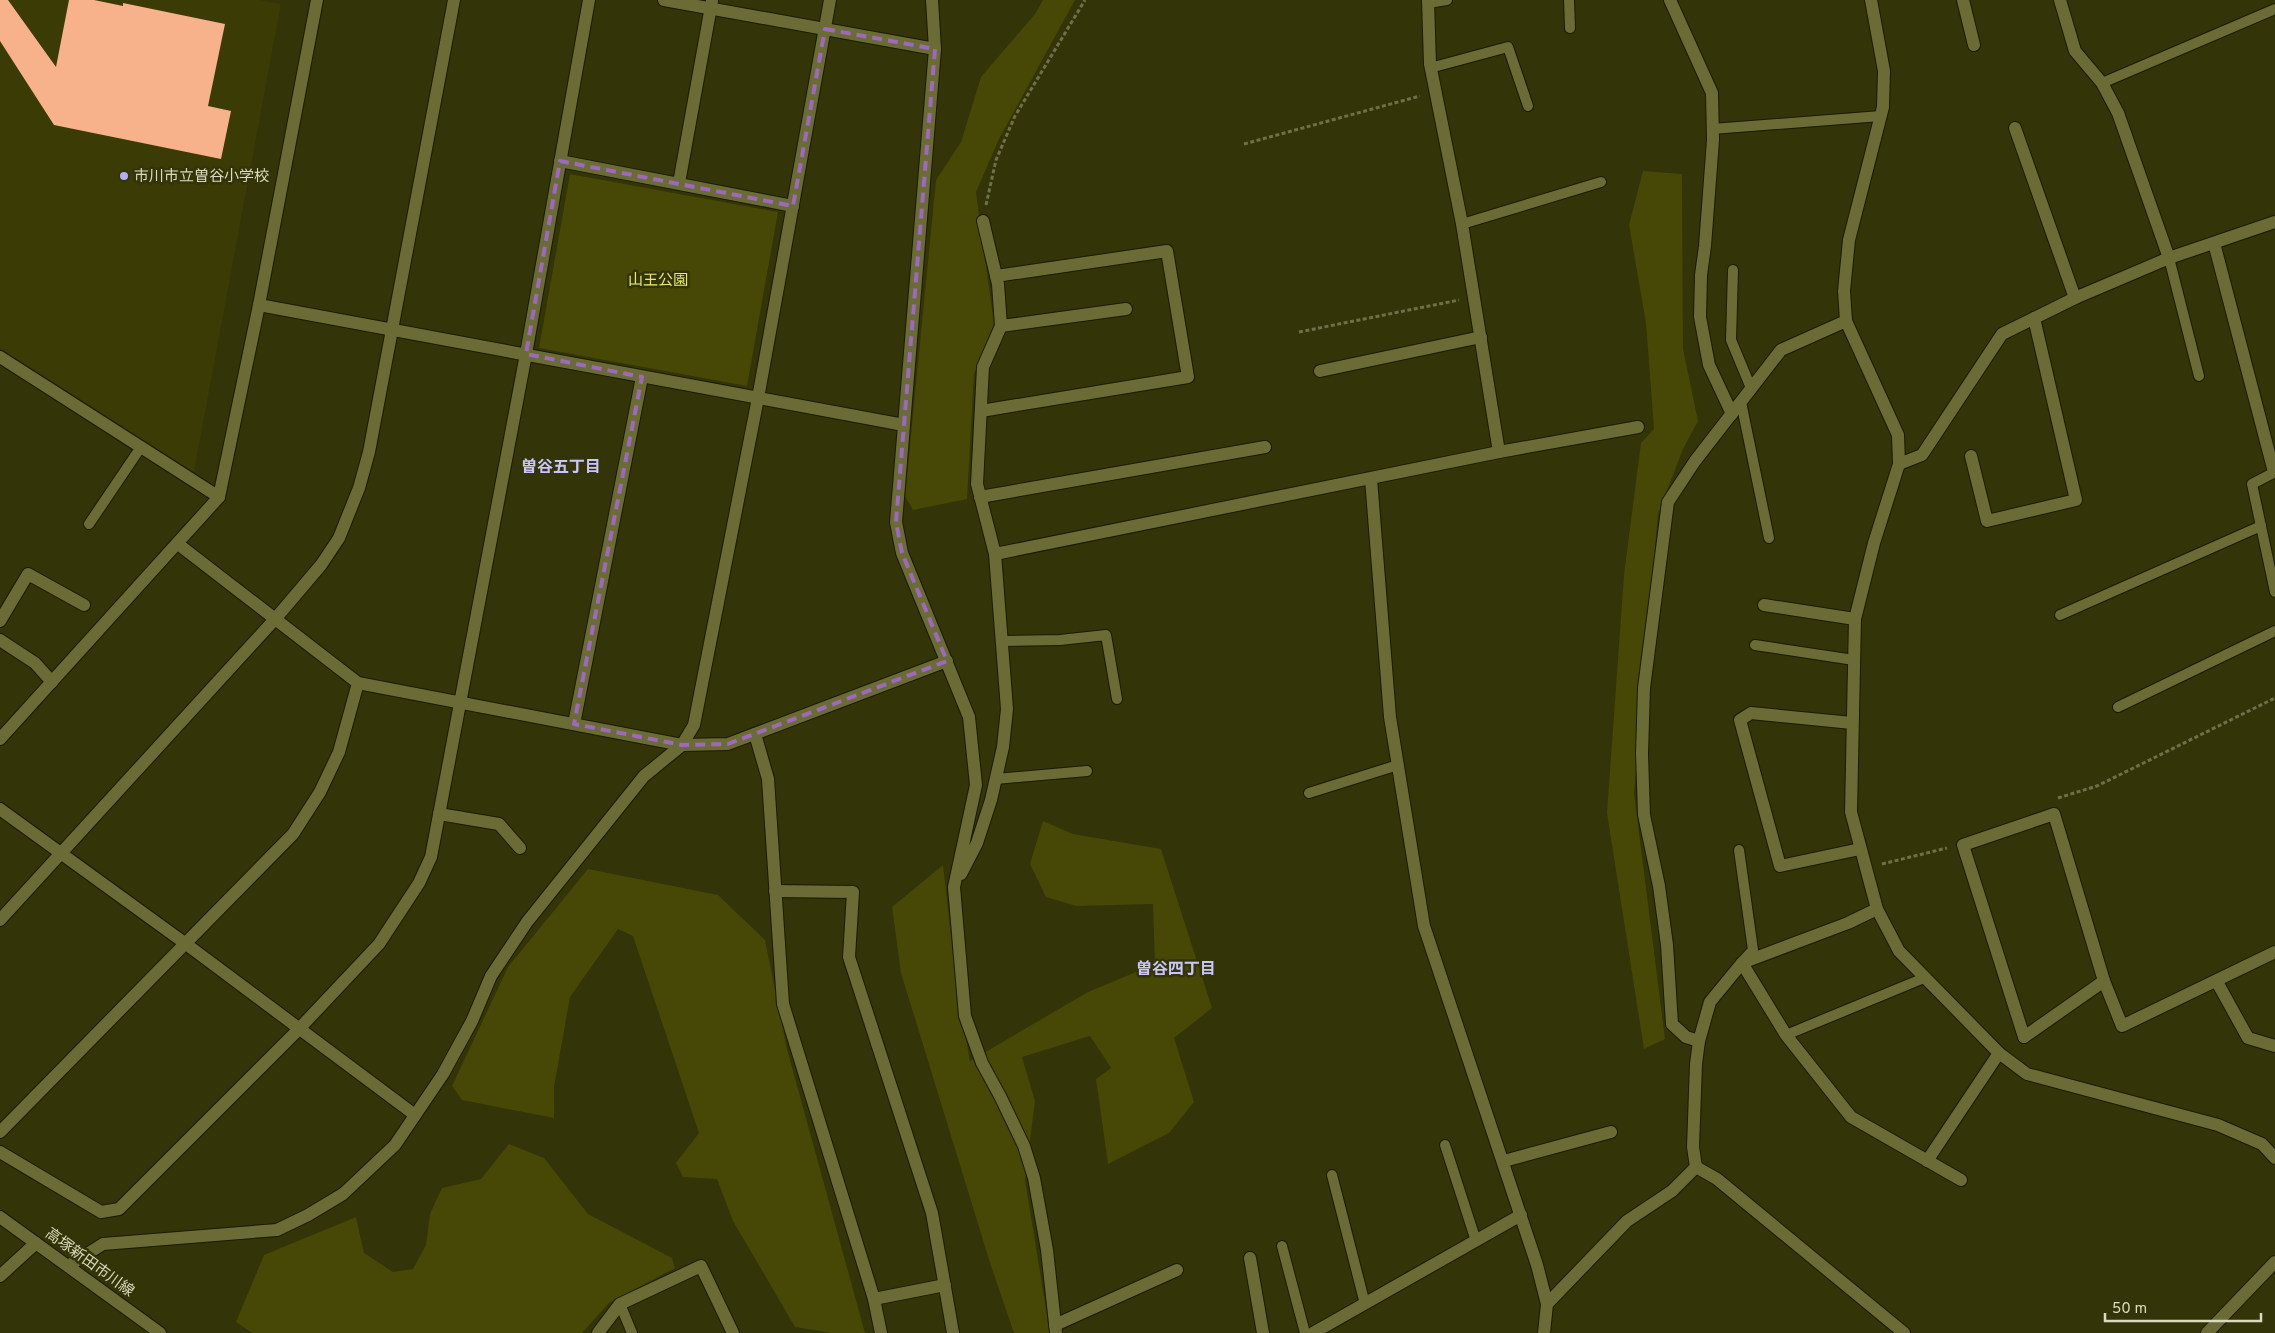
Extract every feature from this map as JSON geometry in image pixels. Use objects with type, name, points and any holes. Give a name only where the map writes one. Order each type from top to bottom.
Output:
[{"type":"street","points":[[0,739],[219,497],[259,305],[317,0]]},
{"type":"street","points":[[0,920],[276,618],[321,565],[339,538],[359,488],[369,452],[454,0]]},
{"type":"street","points":[[0,1152],[101,1212],[118,1209],[298,1030],[379,944],[409,899],[431,857],[526,354],[589,0]]},
{"type":"street","points":[[664,0],[711,4],[825,29],[935,49]]},
{"type":"street","points":[[68,1266],[103,1244],[277,1230],[308,1216],[343,1194],[395,1146],[443,1074],[472,1021],[491,976],[527,922],[644,776],[682,745],[694,725],[758,398],[830,0]]},
{"type":"street","points":[[932,0],[935,49],[896,522],[902,553],[969,717],[976,784],[954,887],[965,1016],[982,1063],[1024,1146],[1034,1178],[1049,1267],[1055,1329],[1177,1270]]},
{"type":"street","points":[[1670,0],[1712,93],[1712,128],[1705,246],[1700,275],[1700,317],[1709,364],[1732,414]]},
{"type":"street","points":[[1871,0],[1884,71],[1881,116],[1849,240],[1844,291],[1846,321],[1898,435],[1899,464],[1874,542],[1855,619],[1851,812],[1877,909],[1899,951],[1999,1053],[2027,1074],[2218,1125],[2262,1144],[2275,1158]]},
{"type":"street","points":[[1963,0],[1974,45]]},
{"type":"street","points":[[2060,0],[2075,51],[2102,83],[2118,113],[2169,258]]},
{"type":"street","points":[[1428,2],[1430,68],[1462,224],[1499,452]]},
{"type":"street","points":[[679,183],[711,4]]},
{"type":"street","points":[[2014,128],[2075,298]]},
{"type":"street","points":[[560,161],[793,206]]},
{"type":"street","points":[[954,887],[977,843],[996,779],[1003,747],[1007,709],[995,554],[977,484],[983,367],[1001,326],[996,276],[983,220]]},
{"type":"street","points":[[1899,464],[1922,455],[2002,334],[2075,298],[2169,258],[2275,222]]},
{"type":"street","points":[[2214,243],[2275,472]]},
{"type":"street","points":[[981,411],[1188,377],[1168,251],[996,276]]},
{"type":"street","points":[[259,305],[904,425]]},
{"type":"street","points":[[1001,326],[1126,309]]},
{"type":"street","points":[[1971,456],[1987,521],[2076,500],[2034,318]]},
{"type":"street","points":[[1699,1041],[1686,1037],[1672,1024],[1667,945],[1659,886],[1644,815],[1644,688],[1668,502],[1695,461],[1781,350],[1846,321]]},
{"type":"street","points":[[1320,371],[1480,337]]},
{"type":"street","points":[[0,357],[219,497]]},
{"type":"street","points":[[574,724],[642,377]]},
{"type":"street","points":[[995,554],[1499,452],[1638,426]]},
{"type":"street","points":[[980,497],[1265,447]]},
{"type":"street","points":[[1371,479],[1390,717],[1424,926],[1504,1161],[1537,1265],[1547,1304],[1544,1333]]},
{"type":"street","points":[[178,544],[358,683],[682,745],[728,744],[946,661]]},
{"type":"street","points":[[0,621],[28,574],[84,605]]},
{"type":"street","points":[[1764,606],[1855,619]]},
{"type":"street","points":[[0,640],[35,663],[52,682]]},
{"type":"street","points":[[0,1132],[186,944],[297,827],[320,792],[339,752],[358,683]]},
{"type":"street","points":[[1852,723],[1751,713],[1740,720],[1780,866],[1860,849]]},
{"type":"street","points":[[755,734],[768,779],[783,1004],[874,1299],[881,1333]]},
{"type":"street","points":[[0,809],[186,944],[298,1030],[415,1115]]},
{"type":"street","points":[[439,814],[499,824],[520,848]]},
{"type":"street","points":[[2104,981],[2024,1037],[1963,844],[2054,814],[2104,981],[2122,1026],[2217,982],[2275,952]]},
{"type":"street","points":[[775,891],[853,892],[849,957],[932,1213],[953,1333]]},
{"type":"street","points":[[1696,1168],[1693,1147],[1696,1064],[1699,1041],[1710,1002],[1742,963],[1848,923],[1877,909]]},
{"type":"street","points":[[1742,963],[1786,1035],[1851,1117],[1961,1180]]},
{"type":"street","points":[[2217,982],[2248,1038],[2275,1046]]},
{"type":"street","points":[[1926,1161],[1999,1053]]},
{"type":"street","points":[[1504,1161],[1611,1132]]},
{"type":"street","points":[[1547,1304],[1627,1221],[1672,1191],[1696,1168]]},
{"type":"street","points":[[1696,1168],[1717,1179],[1904,1333]]},
{"type":"street","points":[[1313,1333],[1521,1216]]},
{"type":"street","name":"高塚新田市川線","points":[[0,1217],[160,1333]]},
{"type":"street","points":[[0,1276],[36,1243]]},
{"type":"street","points":[[1250,1258],[1263,1333]]},
{"type":"street","points":[[2207,1333],[2275,1262]]},
{"type":"street","points":[[598,1333],[620,1304],[700,1266],[733,1333]]},
{"type":"street","points":[[874,1299],[945,1285]]},
{"type":"lane","points":[[1428,2],[1447,0]]},
{"type":"lane","points":[[1569,0],[1570,28]]},
{"type":"lane","points":[[2102,83],[2275,9]]},
{"type":"lane","points":[[1430,68],[1508,47],[1528,106]]},
{"type":"lane","points":[[1712,128],[1881,116]]},
{"type":"lane","points":[[1462,224],[1601,182]]},
{"type":"lane","points":[[2169,258],[2199,376]]},
{"type":"lane","points":[[1733,270],[1731,340],[1751,388]]},
{"type":"lane","points":[[1741,402],[1769,538]]},
{"type":"lane","points":[[89,524],[141,447]]},
{"type":"lane","points":[[2275,472],[2252,484],[2275,592]]},
{"type":"lane","points":[[2060,615],[2261,526]]},
{"type":"lane","points":[[2118,707],[2275,632]]},
{"type":"lane","points":[[1002,641],[1060,640],[1106,635],[1117,699]]},
{"type":"lane","points":[[1755,645],[1854,660]]},
{"type":"lane","points":[[1309,793],[1398,764]]},
{"type":"lane","points":[[996,779],[1087,771]]},
{"type":"lane","points":[[1739,850],[1753,950],[1742,963]]},
{"type":"lane","points":[[1786,1035],[1924,978]]},
{"type":"lane","points":[[1445,1145],[1476,1241]]},
{"type":"lane","points":[[1332,1175],[1365,1304]]},
{"type":"lane","points":[[1282,1246],[1305,1333]]},
{"type":"lane","points":[[620,1304],[632,1333]]},
{"type":"path","points":[[983,220],[996,160],[1015,116],[1085,0]]},
{"type":"path","points":[[1244,144],[1435,92]]},
{"type":"path","points":[[1299,332],[1474,297]]},
{"type":"path","points":[[2054,814],[2058,798],[2097,786],[2275,698]]},
{"type":"path","points":[[1865,868],[1963,844]]},
{"type":"highlighted area","points":[[825,29],[935,49],[896,522],[902,553],[947,661],[728,744],[682,745],[574,724],[642,377],[526,354],[560,161],[793,206]]},
{"type":"shaded area","name":"市川市立曽谷小学校","points":[[0,0],[260,0],[281,4],[194,472],[0,348]]},
{"type":"green space","points":[[1043,0],[1075,0],[999,139],[976,192],[994,324],[974,374],[967,499],[913,510],[905,496],[936,180],[961,142],[981,77],[1035,14]]},
{"type":"green space","points":[[1643,171],[1682,174],[1683,349],[1698,421],[1683,449],[1658,514],[1634,793],[1665,1039],[1644,1049],[1607,813],[1624,575],[1641,443],[1654,429],[1646,323],[1629,225]]},
{"type":"green space","name":"山王公園","points":[[570,174],[778,212],[747,386],[539,348]]},
{"type":"green space","points":[[1043,821],[1073,834],[1161,849],[1212,1008],[1174,1038],[1194,1102],[1169,1133],[1108,1164],[1096,1079],[1111,1068],[1090,1036],[1022,1057],[1035,1101],[1025,1180],[1050,1333],[1014,1333],[991,1266],[901,973],[892,907],[943,865],[957,989],[970,1061],[1088,992],[1155,964],[1153,904],[1076,906],[1046,897],[1030,864]]},
{"type":"green space","points":[[588,869],[718,895],[765,940],[787,1049],[865,1333],[832,1333],[795,1327],[733,1221],[717,1179],[683,1177],[676,1163],[699,1133],[633,936],[618,929],[570,997],[554,1087],[554,1118],[462,1100],[452,1086],[508,967]]},
{"type":"green space","points":[[509,1144],[544,1158],[588,1214],[672,1258],[675,1268],[609,1303],[582,1333],[252,1333],[236,1322],[264,1255],[356,1217],[364,1253],[393,1272],[413,1269],[426,1245],[430,1214],[442,1188],[481,1179]]},
{"type":"building","points":[[0,0],[8,0],[56,67],[69,0],[94,0],[123,6],[123,3],[225,24],[208,106],[231,111],[221,159],[54,125],[0,41]]},
{"type":"place","name":"市川市立曽谷小学校","points":[[124,176]]},
{"type":"district","name":"曽谷五丁目","points":[[561,466]]},
{"type":"district","name":"曽谷四丁目","points":[[1176,968]]}]
